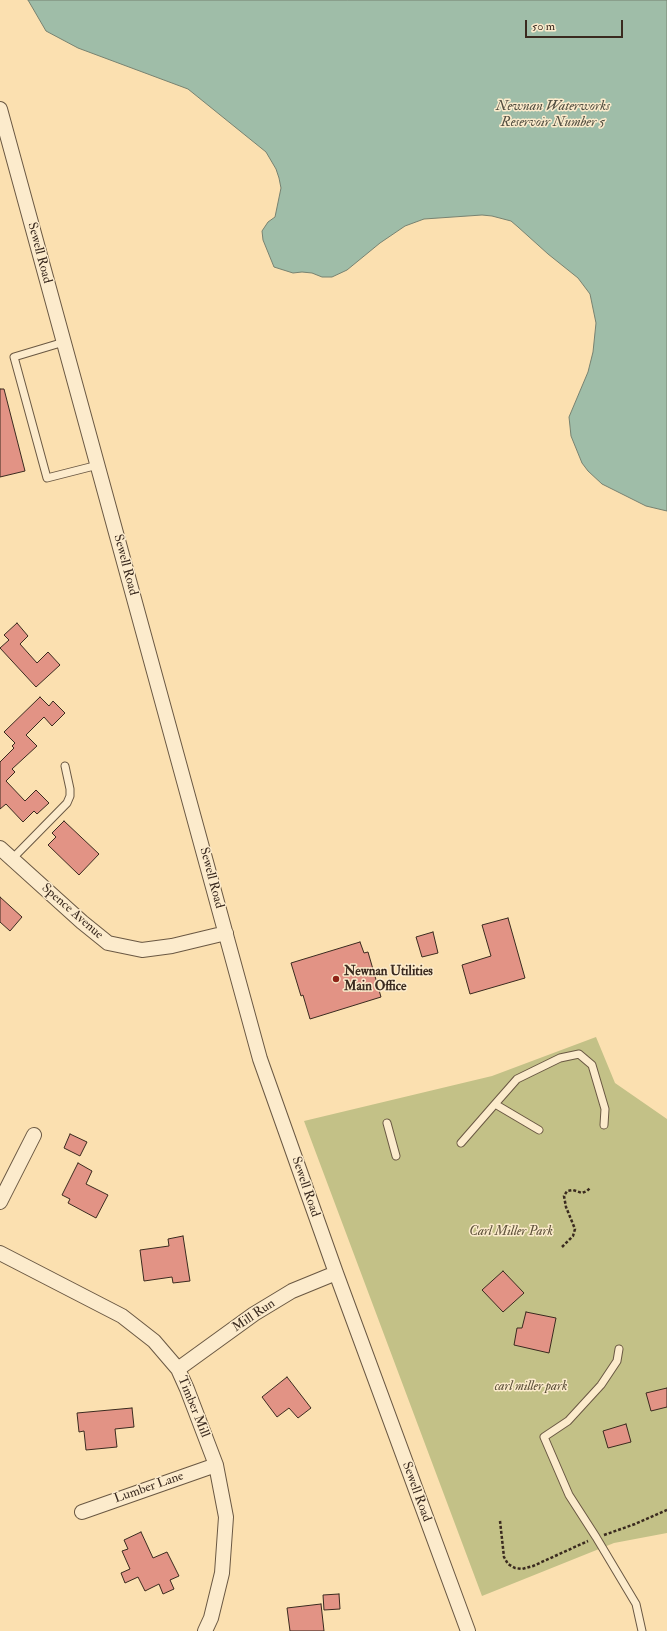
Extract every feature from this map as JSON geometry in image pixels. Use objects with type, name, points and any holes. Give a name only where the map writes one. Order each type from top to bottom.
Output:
[{"type":"street","name":"Sewell Road","points":[[0,109],[2,124],[98,465],[260,1059],[336,1273],[468,1631]]},
{"type":"street","name":"Spence Avenue","points":[[0,848],[82,922],[108,943],[142,950],[172,946],[226,933]]},
{"type":"street","points":[[0,1202],[34,1135]]},
{"type":"street","name":"Timber Mill","points":[[0,1253],[122,1316],[154,1341],[178,1369],[216,1465],[226,1517],[222,1573],[211,1618],[205,1631]]},
{"type":"street","name":"Mill Run","points":[[178,1369],[254,1314],[292,1291],[336,1273]]},
{"type":"street","name":"Lumber Lane","points":[[82,1512],[216,1465]]},
{"type":"lane","points":[[64,342],[14,357],[47,478],[98,465]]},
{"type":"lane","points":[[12,859],[67,802],[70,796],[70,788],[65,766]]},
{"type":"lane","points":[[461,1143],[517,1079],[560,1058],[579,1054],[592,1064],[605,1109],[604,1125]]},
{"type":"lane","points":[[495,1104],[539,1130]]},
{"type":"lane","points":[[386,1123],[396,1156]]},
{"type":"lane","points":[[619,1349],[617,1361],[601,1385],[568,1421],[544,1438],[569,1495],[636,1604],[642,1631]]},
{"type":"path","points":[[562,1247],[573,1236],[574,1229],[566,1207],[564,1196],[567,1191],[573,1190],[582,1193],[590,1188]]},
{"type":"path","points":[[500,1521],[504,1557],[508,1564],[515,1568],[522,1569],[533,1566],[596,1537],[635,1524],[667,1510]]},
{"type":"green space","name":"Carl Miller Park","points":[[596,1037],[615,1083],[667,1119],[667,1533],[614,1543],[482,1596],[304,1121],[492,1076]]},
{"type":"water","name":"Newnan Waterworks Reservoir Number 5","points":[[28,0],[667,0],[667,511],[646,506],[602,484],[582,463],[571,436],[569,417],[588,372],[593,352],[596,323],[590,294],[578,278],[511,221],[482,215],[424,219],[405,226],[380,243],[347,270],[332,277],[322,277],[312,273],[293,273],[274,267],[263,240],[262,231],[268,222],[275,217],[281,188],[276,169],[266,152],[188,89],[78,48],[46,31]]},
{"type":"building","points":[[0,389],[4,389],[25,471],[0,477]]},
{"type":"building","points":[[17,623],[28,636],[20,644],[37,663],[48,652],[60,665],[36,687],[0,648],[9,640],[4,635]]},
{"type":"building","points":[[40,697],[49,706],[53,701],[65,713],[52,726],[44,717],[26,735],[37,746],[12,769],[15,772],[6,781],[25,801],[36,790],[49,803],[37,814],[34,811],[23,822],[6,804],[0,809],[0,762],[14,748],[12,746],[15,743],[4,732]]},
{"type":"building","points":[[64,821],[99,854],[79,875],[48,845],[56,837],[52,833]]},
{"type":"building","points":[[0,897],[22,917],[10,931],[0,922]]},
{"type":"building","points":[[508,918],[525,978],[470,994],[462,965],[491,956],[482,925]]},
{"type":"building","points":[[433,932],[438,953],[422,957],[416,937]]},
{"type":"building","name":"Newnan Utilities Main Office","points":[[360,942],[364,953],[368,952],[381,997],[310,1019],[291,963]]},
{"type":"building","points":[[70,1134],[87,1142],[80,1156],[64,1148]]},
{"type":"building","points":[[78,1163],[92,1171],[86,1184],[108,1195],[96,1218],[68,1203],[70,1199],[62,1195]]},
{"type":"building","points":[[183,1236],[190,1281],[173,1283],[172,1277],[144,1281],[140,1250],[169,1246],[168,1239]]},
{"type":"building","points":[[503,1271],[524,1293],[503,1312],[482,1290]]},
{"type":"building","points":[[526,1312],[556,1318],[549,1353],[514,1345],[517,1328],[522,1328]]},
{"type":"building","points":[[287,1377],[311,1408],[298,1418],[289,1408],[277,1417],[262,1397]]},
{"type":"building","points":[[667,1388],[667,1407],[651,1411],[646,1393]]},
{"type":"building","points":[[132,1408],[134,1427],[115,1429],[117,1447],[86,1450],[84,1431],[79,1432],[77,1413]]},
{"type":"building","points":[[626,1424],[631,1442],[608,1448],[603,1431]]},
{"type":"building","points":[[141,1532],[153,1558],[167,1552],[179,1576],[170,1580],[174,1589],[163,1594],[159,1584],[145,1591],[138,1577],[125,1583],[121,1573],[130,1569],[122,1551],[128,1549],[124,1540]]},
{"type":"building","points":[[339,1594],[340,1609],[324,1610],[323,1595]]},
{"type":"building","points":[[321,1604],[324,1631],[290,1631],[287,1608]]},
{"type":"place","name":"Newnan Utilities Main Office","points":[[336,979]]},
{"type":"park label","name":"carl miller park","points":[[531,1387]]}]
